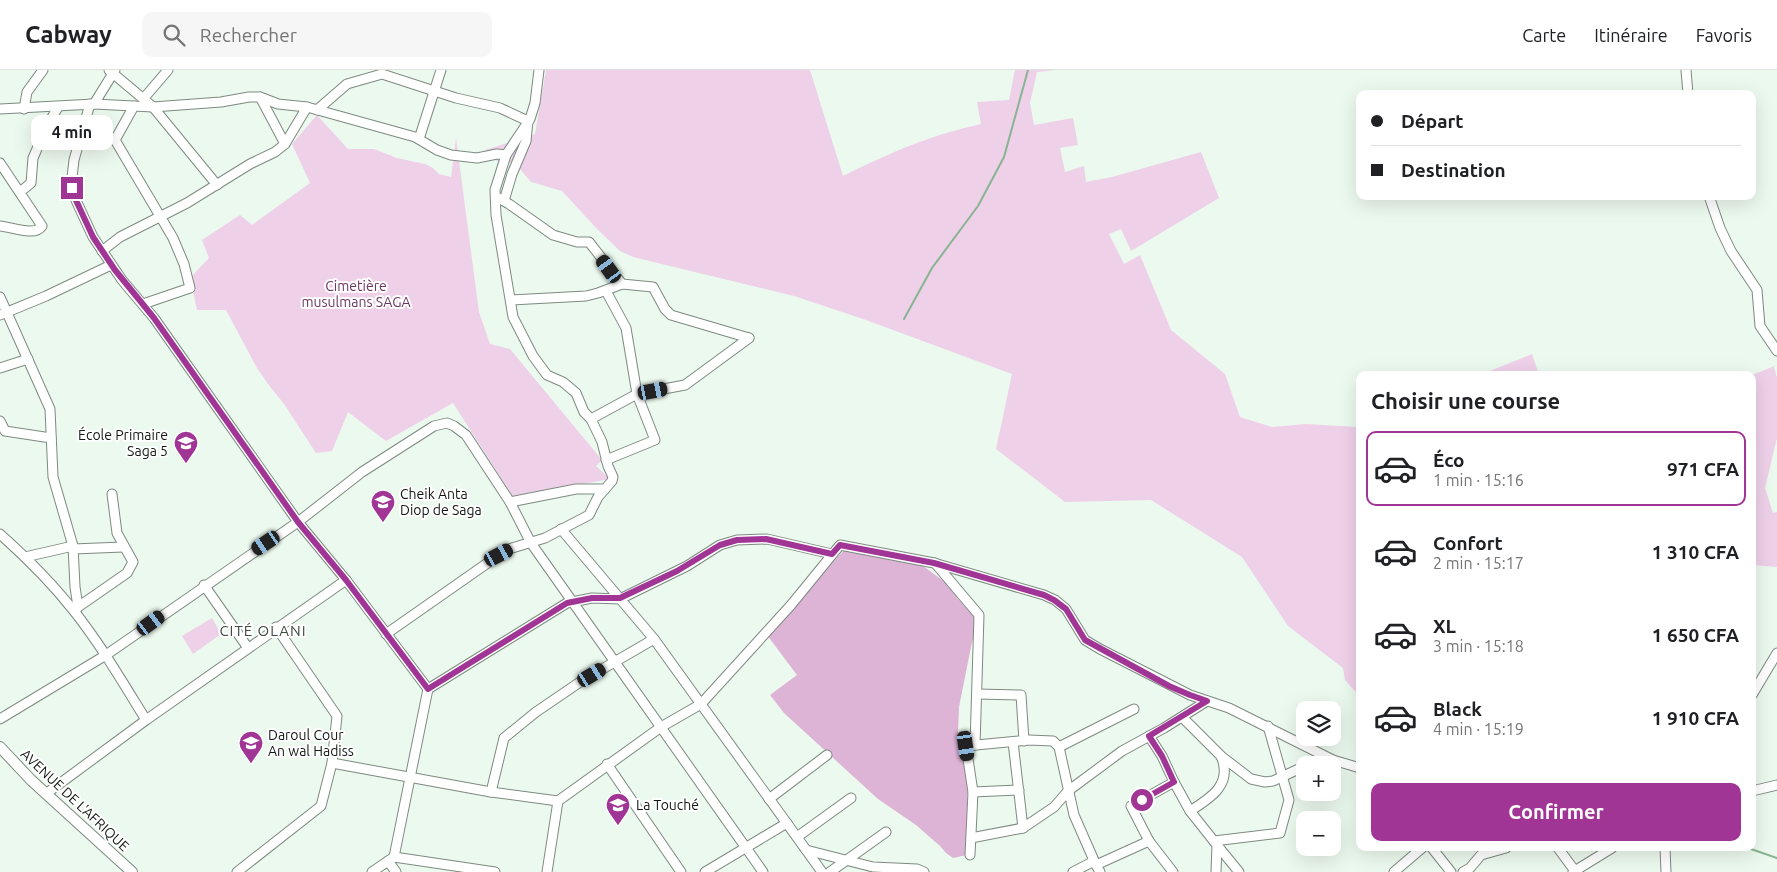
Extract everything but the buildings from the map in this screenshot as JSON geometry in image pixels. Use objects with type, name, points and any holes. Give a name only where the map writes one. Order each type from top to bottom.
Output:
[{"type":"main road","name":"AVENUE DE L'AFRIQUE","points":[[0,747],[31,780],[132,872]]},
{"type":"street","points":[[24,109],[27,92],[43,70]]},
{"type":"street","points":[[144,98],[168,70]]},
{"type":"street","points":[[419,139],[436,91],[441,70]]},
{"type":"street","points":[[386,634],[509,549],[545,538],[589,515],[598,497],[612,482],[613,477],[606,460],[602,442],[591,419],[584,412],[576,393],[563,382],[547,375],[533,356],[513,316],[494,196],[506,155],[528,121],[535,103],[539,70]]},
{"type":"street","points":[[1686,70],[1688,90]]},
{"type":"street","points":[[217,185],[154,107],[112,71],[92,104],[74,160],[72,188],[87,224],[111,265],[143,304],[298,522],[346,580],[428,689]]},
{"type":"street","points":[[102,251],[120,237],[275,152],[285,144],[312,108],[347,84],[373,73],[500,108],[528,121]]},
{"type":"street","points":[[0,109],[92,104],[154,107],[260,97],[278,104],[312,108],[419,139],[437,150],[466,158],[506,155]]},
{"type":"street","points":[[260,97],[285,144]]},
{"type":"street","points":[[134,106],[115,140],[178,250],[190,288],[143,304]]},
{"type":"street","points":[[20,192],[31,183],[35,152],[58,107]]},
{"type":"street","points":[[504,201],[512,174],[526,141],[528,121]]},
{"type":"street","points":[[0,164],[39,221],[41,228],[32,232],[0,226]]},
{"type":"street","points":[[494,196],[553,235],[577,242],[589,242],[622,284]]},
{"type":"street","points":[[1711,200],[1720,228],[1731,251],[1757,290],[1760,326],[1777,352]]},
{"type":"street","points":[[3,313],[46,296],[111,265]]},
{"type":"street","points":[[511,300],[586,296],[606,291],[622,284],[653,287],[665,309],[671,315],[749,338],[684,385],[637,394],[591,419]]},
{"type":"street","points":[[606,291],[626,328],[637,394],[655,440],[606,460]]},
{"type":"street","points":[[0,297],[3,313],[28,359],[50,409],[55,485],[73,548],[77,609]]},
{"type":"street","points":[[0,368],[28,359]]},
{"type":"street","points":[[0,421],[2,431],[51,438]]},
{"type":"street","points":[[0,719],[106,655],[298,522],[362,472],[434,426],[443,423],[454,426],[466,435],[510,502],[531,542],[763,872]]},
{"type":"street","points":[[510,502],[576,489],[605,489]]},
{"type":"street","points":[[77,609],[127,573],[132,562],[132,558],[123,547],[117,533],[112,494]]},
{"type":"street","points":[[561,529],[654,639],[822,872]]},
{"type":"street","points":[[0,534],[77,609],[146,720]]},
{"type":"street","points":[[396,872],[391,859],[428,689],[567,603],[592,598],[620,598],[688,566],[720,545],[737,540],[766,539],[832,554]]},
{"type":"street","points":[[332,764],[491,792],[558,801],[661,727],[701,704],[791,604],[840,545],[934,563],[1044,595],[1066,609],[1085,640],[1169,686],[1230,708],[1325,756]]},
{"type":"street","points":[[24,557],[73,548],[123,547]]},
{"type":"street","points":[[934,563],[979,615],[975,745]]},
{"type":"street","points":[[47,793],[146,720],[346,580]]},
{"type":"street","points":[[204,586],[248,648]]},
{"type":"street","points":[[237,872],[321,806],[332,764],[338,716],[276,628]]},
{"type":"street","points":[[491,792],[504,738],[532,714],[615,661],[654,639]]},
{"type":"street","points":[[1756,689],[1776,658],[1777,653]]},
{"type":"street","points":[[978,694],[1021,695],[1024,741]]},
{"type":"street","points":[[971,838],[1023,828],[1054,807],[1068,791],[1122,751],[1207,701]]},
{"type":"street","points":[[1058,747],[1134,709]]},
{"type":"street","points":[[1182,717],[1221,756],[1251,779],[1265,782],[1296,770]]},
{"type":"street","points":[[1216,843],[1280,833],[1289,800],[1268,726]]},
{"type":"street","points":[[1149,736],[1162,756],[1190,811],[1239,872]]},
{"type":"street","points":[[970,855],[973,792],[966,746],[1024,741],[1053,741],[1058,747],[1074,815],[1097,866]]},
{"type":"street","points":[[1013,742],[1023,828]]},
{"type":"street","points":[[770,799],[827,755]]},
{"type":"street","points":[[1190,811],[1210,799],[1218,790],[1225,771],[1221,756]]},
{"type":"street","points":[[1341,762],[1356,767]]},
{"type":"street","points":[[608,764],[681,872]]},
{"type":"street","points":[[1173,872],[1149,841],[1131,806],[1174,782]]},
{"type":"street","points":[[1756,790],[1777,785]]},
{"type":"street","points":[[973,792],[1019,790]]},
{"type":"street","points":[[797,837],[850,798]]},
{"type":"street","points":[[547,872],[558,801]]},
{"type":"street","points":[[705,872],[787,823]]},
{"type":"street","points":[[830,872],[886,832]]},
{"type":"street","points":[[1073,872],[1097,866],[1149,841]]},
{"type":"street","points":[[1216,843],[1216,872]]},
{"type":"street","points":[[806,850],[873,867],[917,869],[924,872]]},
{"type":"street","points":[[1394,872],[1418,851]]},
{"type":"street","points":[[1434,851],[1451,872]]},
{"type":"street","points":[[1463,872],[1470,868],[1482,855],[1496,851]]},
{"type":"street","points":[[1560,851],[1574,871],[1607,851]]},
{"type":"street","points":[[1665,851],[1666,872]]},
{"type":"street","points":[[372,872],[391,859],[495,872]]},
{"type":"green space","points":[[546,70],[810,70],[843,176],[910,146],[962,128],[981,124],[977,102],[1009,100],[1015,70],[1056,70],[1037,72],[1030,103],[1034,125],[1073,118],[1078,145],[1060,148],[1065,172],[1084,166],[1086,182],[1112,177],[1201,152],[1219,198],[1131,251],[1121,229],[1109,234],[1124,264],[1140,255],[1171,330],[1225,374],[1240,417],[1272,427],[1306,424],[1356,427],[1356,692],[1345,680],[1343,668],[1288,626],[1242,557],[1151,500],[1065,502],[996,449],[1012,374],[866,320],[794,296],[633,257],[620,251],[562,191],[531,182],[515,163],[497,161],[485,150],[535,134]]},
{"type":"green space","name":"Cimetière musulmans SAGA","points":[[317,115],[348,149],[374,149],[397,158],[425,164],[439,174],[451,177],[456,138],[479,312],[490,344],[510,349],[602,460],[596,466],[610,479],[513,497],[453,403],[386,441],[348,412],[332,451],[316,453],[284,404],[257,368],[226,310],[197,310],[190,278],[209,258],[202,240],[240,215],[252,225],[310,183],[292,144]]},
{"type":"green space","points":[[1532,354],[1538,371],[1490,371]]},
{"type":"green space","points":[[1777,365],[1774,367],[1777,378],[1777,438],[1765,488],[1773,513],[1777,512],[1777,567],[1756,565],[1756,373]]},
{"type":"green space","points":[[212,618],[221,634],[193,654],[182,636]]},
{"type":"shaded area","points":[[845,549],[923,566],[949,585],[957,598],[975,617],[975,633],[959,707],[958,733],[967,783],[967,855],[953,858],[916,825],[878,799],[784,713],[770,695],[797,675],[767,635]]},
{"type":"waterway","points":[[904,319],[932,268],[978,206],[1004,157],[1028,70]]},
{"type":"waterway","points":[[1756,851],[1777,858]]},
{"type":"place","name":"École Primaire Saga 5","points":[[186,464]]},
{"type":"place","name":"Cheik Anta Diop de Saga","points":[[383,523]]},
{"type":"place","name":"Daroul Cour An wal Hadiss","points":[[251,764]]},
{"type":"place","name":"La Touché","points":[[618,826]]},
{"type":"district","name":"CITÉ OLANI","points":[[263,631]]},
{"type":"route","points":[[72,188],[93,237],[115,270],[154,318],[298,522],[346,580],[428,689],[567,603],[592,598],[620,598],[688,566],[720,545],[737,540],[766,539],[832,554],[840,545],[934,563],[1044,595],[1066,609],[1085,640],[1132,664],[1169,686],[1207,701],[1149,736],[1162,756],[1174,782],[1142,800]]}]
